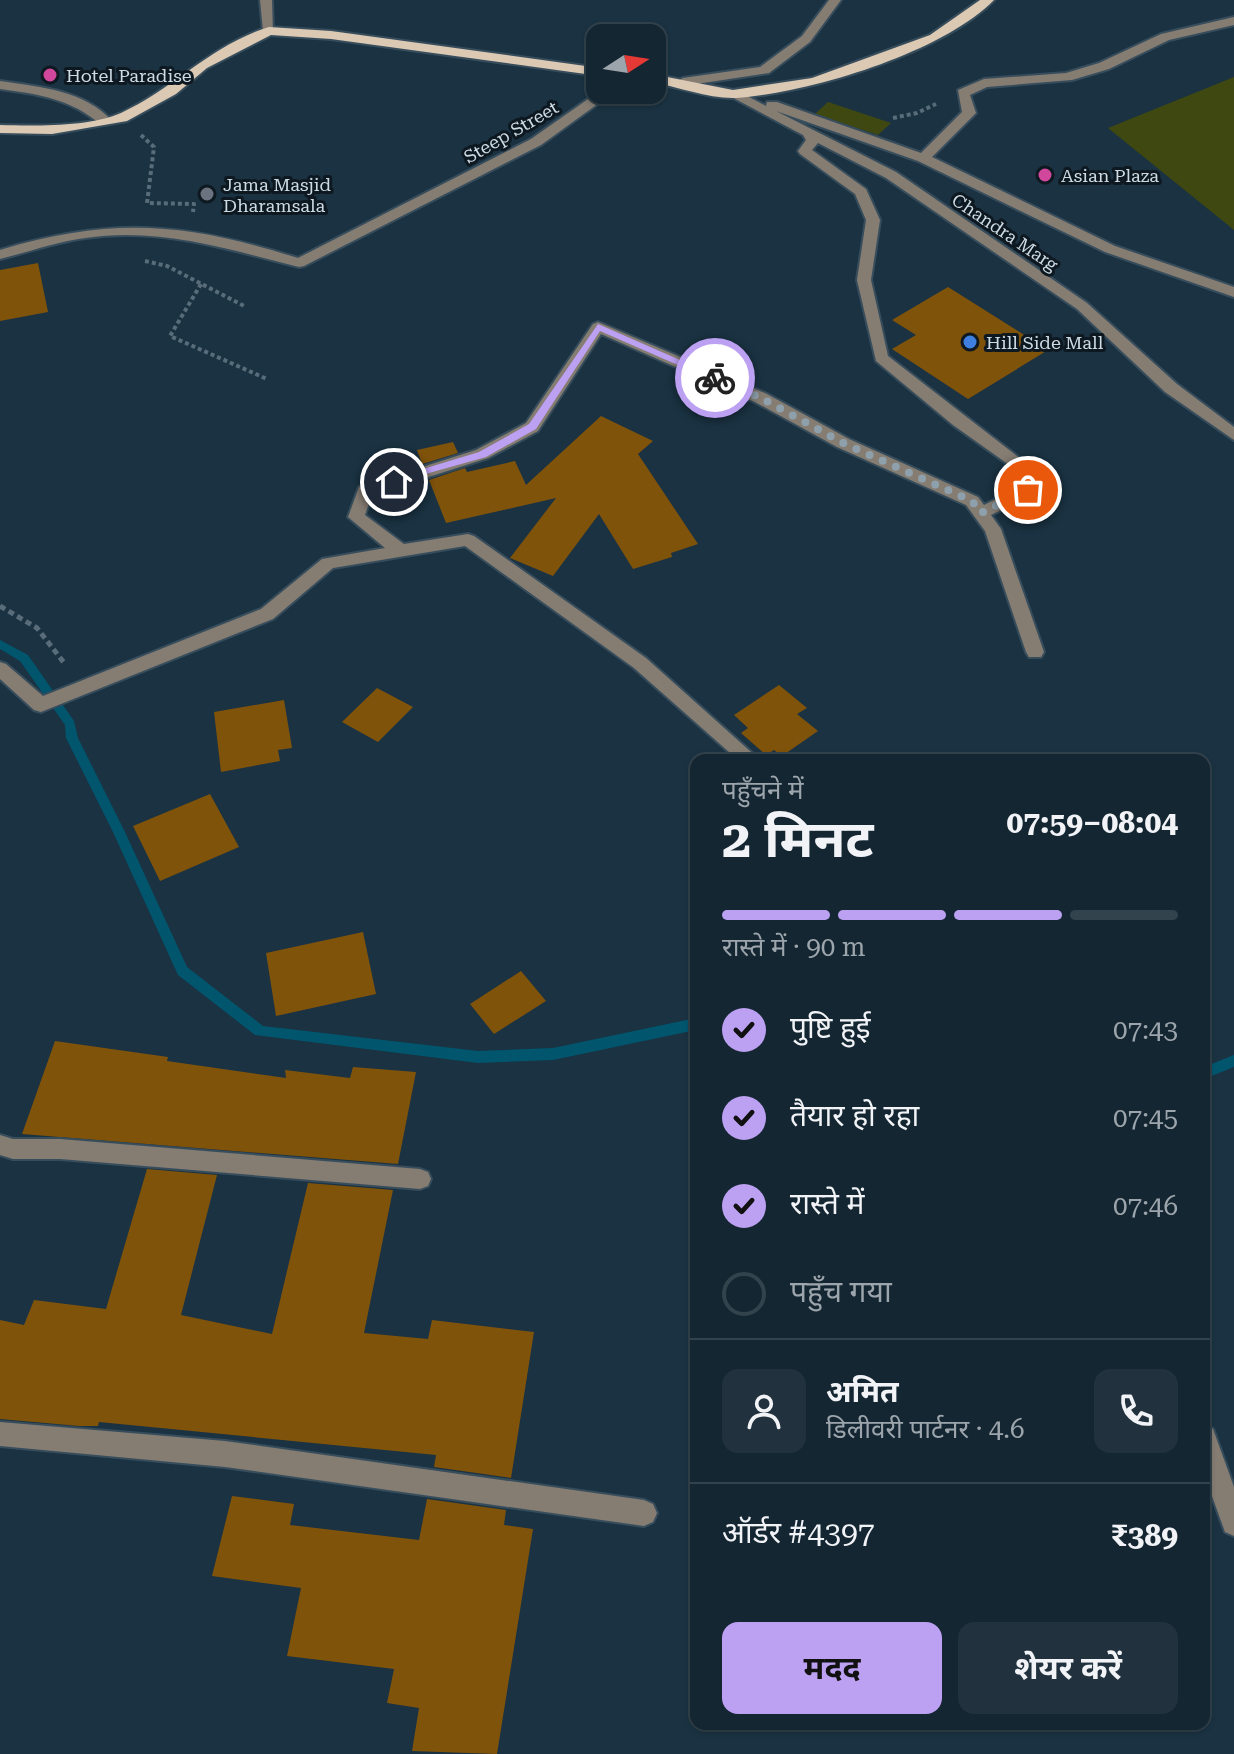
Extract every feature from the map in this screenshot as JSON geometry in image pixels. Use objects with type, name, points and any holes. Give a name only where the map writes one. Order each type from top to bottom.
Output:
[{"type":"main road","points":[[666,80],[733,94],[814,82],[934,38],[988,0]]},
{"type":"main road","points":[[0,129],[52,130],[122,118],[171,91],[202,65],[269,31],[331,35],[586,70]]},
{"type":"street","points":[[266,0],[269,31]]},
{"type":"street","points":[[683,82],[764,70],[806,39],[835,0]]},
{"type":"street","points":[[923,158],[969,113],[963,93],[984,83],[1067,77],[1104,66],[1165,37],[1234,21]]},
{"type":"street","points":[[0,85],[65,95],[91,106],[106,122]]},
{"type":"street","points":[[733,94],[791,110],[923,158],[1110,249],[1234,292]]},
{"type":"street","name":"Chandra Marg","points":[[733,94],[809,136],[891,175],[1082,306],[1171,388],[1234,435]]},
{"type":"street","name":"Steep Street","points":[[0,255],[53,239],[110,231],[188,235],[238,243],[299,263],[536,142],[590,104]]},
{"type":"street","points":[[809,136],[814,138],[805,151],[861,192],[873,220],[864,280],[881,358],[959,421],[1027,470],[1028,490],[981,513]]},
{"type":"street","points":[[401,551],[356,517],[365,491],[482,454],[532,427],[598,327],[761,398],[843,443],[972,501],[993,529],[1035,652]]},
{"type":"street","points":[[0,669],[41,705],[267,614],[328,563],[468,540],[640,663],[744,754]]},
{"type":"street","points":[[0,1145],[13,1149],[60,1149],[420,1179]]},
{"type":"street","points":[[0,1434],[225,1454],[644,1513]]},
{"type":"street","points":[[1210,1455],[1234,1523]]},
{"type":"path","points":[[892,118],[917,113],[963,93]]},
{"type":"path","points":[[122,118],[154,147],[147,203],[194,204],[188,235]]},
{"type":"path","points":[[110,231],[118,254],[167,266],[246,307]]},
{"type":"path","points":[[201,284],[170,336],[267,379]]},
{"type":"path","points":[[0,606],[37,628],[82,687]]},
{"type":"green space","points":[[1234,77],[1234,230],[1108,128]]},
{"type":"green space","points":[[828,102],[891,123],[878,135],[815,114]]},
{"type":"building","points":[[38,263],[48,312],[0,321],[0,270]]},
{"type":"building","name":"Hill Side Mall","points":[[948,287],[1048,350],[968,399],[892,349],[916,335],[892,320]]},
{"type":"building","points":[[601,416],[653,441],[638,454],[698,544],[671,553],[672,557],[633,569],[599,514],[553,576],[510,558],[556,498],[446,523],[429,480],[465,468],[467,472],[515,461],[526,485]]},
{"type":"building","points":[[453,442],[458,453],[422,464],[417,450]]},
{"type":"building","points":[[779,685],[807,708],[797,714],[818,731],[785,754],[774,750],[765,754],[741,733],[748,728],[734,715]]},
{"type":"building","points":[[377,688],[413,707],[378,742],[342,722]]},
{"type":"building","points":[[284,700],[292,748],[278,750],[280,761],[221,772],[214,712]]},
{"type":"building","points":[[210,794],[239,847],[160,881],[133,826]]},
{"type":"building","points":[[363,932],[376,994],[276,1016],[266,953]]},
{"type":"building","points":[[521,971],[546,1001],[494,1034],[470,1004]]},
{"type":"building","points":[[55,1041],[286,1078],[285,1070],[350,1078],[353,1067],[416,1072],[398,1164],[22,1134]]},
{"type":"building","points":[[147,1169],[217,1175],[181,1315],[272,1334],[308,1183],[393,1190],[364,1333],[428,1339],[432,1320],[534,1332],[511,1478],[434,1467],[436,1455],[99,1422],[98,1426],[79,1426],[0,1419],[0,1320],[24,1325],[34,1300],[106,1309]]},
{"type":"building","points":[[232,1496],[294,1504],[290,1525],[419,1540],[427,1499],[506,1510],[504,1525],[533,1529],[497,1754],[412,1751],[419,1708],[387,1703],[394,1669],[287,1656],[301,1588],[212,1576]]},
{"type":"waterway","points":[[0,644],[24,658],[70,724],[72,738],[182,971],[260,1031],[478,1057],[553,1054],[690,1025]]},
{"type":"waterway","points":[[1210,1071],[1234,1061]]},
{"type":"way so far","points":[[715,378],[761,398],[843,443],[972,501],[981,513],[1028,490]]},
{"type":"place","name":"Hotel Paradise","points":[[50,75]]},
{"type":"place","name":"Asian Plaza","points":[[1045,175]]},
{"type":"place","name":"Jama Masjid Dharamsala","points":[[207,194]]},
{"type":"place","name":"Hill Side Mall","points":[[970,342]]},
{"type":"route","points":[[394,482],[482,454],[532,427],[598,327],[715,378]]}]
